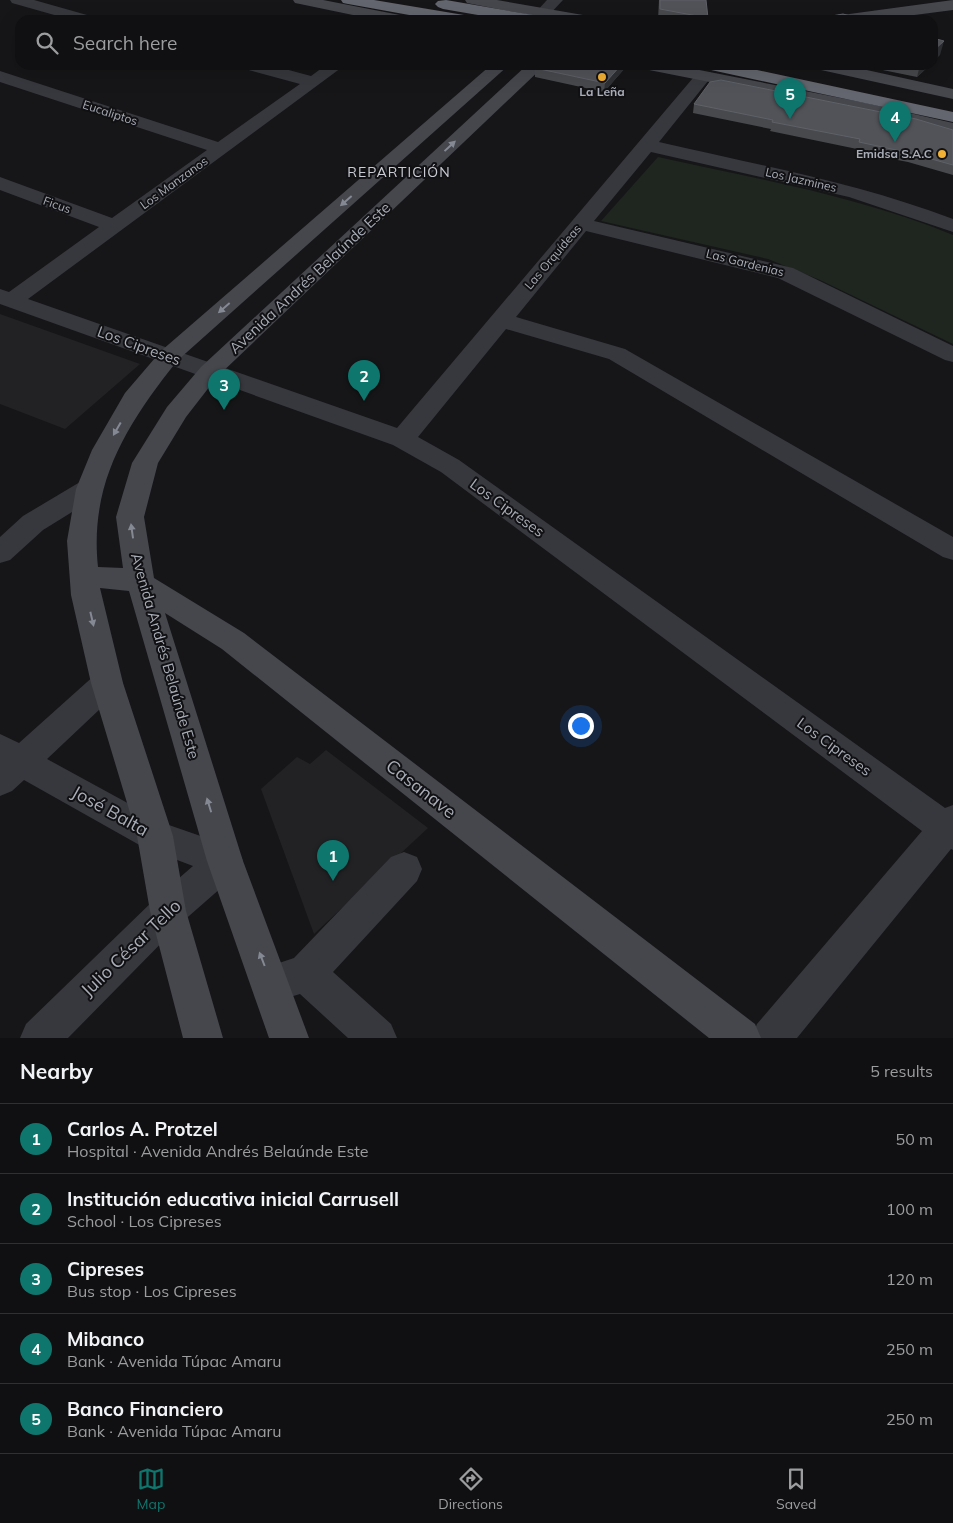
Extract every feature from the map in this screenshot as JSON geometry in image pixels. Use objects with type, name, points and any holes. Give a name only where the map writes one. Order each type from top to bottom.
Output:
[{"type":"highway","points":[[348,0],[435,15]]},
{"type":"highway","points":[[422,0],[531,15]]},
{"type":"highway","points":[[708,70],[953,117]]},
{"type":"highway","points":[[793,70],[953,103]]},
{"type":"street","points":[[17,0],[71,15]]},
{"type":"street","points":[[300,0],[374,15]]},
{"type":"street","points":[[472,0],[534,15]]},
{"type":"street","points":[[539,15],[556,0]]},
{"type":"street","points":[[879,15],[953,5]]},
{"type":"street","points":[[269,70],[313,82]]},
{"type":"street","name":"Los Manzanos","points":[[6,298],[115,226],[330,70]]},
{"type":"street","name":"Avenida Andrés Belaúnde Este","points":[[203,1038],[168,911],[155,836],[107,683],[86,595],[81,541],[89,489],[105,450],[134,399],[169,356],[495,70]]},
{"type":"street","name":"Avenida Andrés Belaúnde Este","points":[[289,1038],[289,978],[226,862],[137,568],[130,517],[145,463],[176,413],[209,372],[533,70]]},
{"type":"street","points":[[708,70],[953,128]]},
{"type":"street","name":"Las Orquídeas","points":[[402,439],[708,70]]},
{"type":"street","points":[[844,70],[953,94]]},
{"type":"street","name":"Eucaliptos","points":[[0,76],[221,149]]},
{"type":"street","name":"Los Jazmines","points":[[646,145],[854,192],[909,208],[953,226]]},
{"type":"street","name":"Ficus","points":[[0,184],[115,226]]},
{"type":"street","name":"Las Gardenias","points":[[581,224],[785,273],[953,355]]},
{"type":"street","name":"Los Cipreses","points":[[6,298],[209,372],[402,439],[450,466],[951,828]]},
{"type":"street","points":[[501,320],[617,354],[953,550]]},
{"type":"street","points":[[0,553],[32,523],[89,489]]},
{"type":"street","name":"Casanave","points":[[84,579],[106,576],[126,577],[142,584],[233,641],[742,1038]]},
{"type":"street","points":[[7,764],[107,683]]},
{"type":"street","name":"José Balta","points":[[7,764],[155,836],[226,862]]},
{"type":"street","points":[[771,1038],[951,828]]},
{"type":"street","name":"Julio César Tello","points":[[40,1038],[168,911],[226,862]]},
{"type":"street","points":[[377,1038],[289,978],[404,869]]},
{"type":"shaded area","points":[[658,157],[844,199],[881,209],[953,235],[953,344],[820,280],[768,259],[601,221]]},
{"type":"shaded area","points":[[0,314],[140,364],[65,429],[0,404]]},
{"type":"shaded area","points":[[326,750],[428,828],[314,934],[261,789],[297,757],[310,764]]},
{"type":"building","points":[[660,0],[706,0],[708,15],[692,15],[660,9]]},
{"type":"building","points":[[938,39],[944,41],[938,46]]},
{"type":"building","points":[[544,70],[617,70],[605,83]]},
{"type":"building","points":[[721,80],[916,119],[953,130],[953,165],[859,142],[860,139],[772,122],[773,120],[694,104],[710,82]]},
{"type":"place","name":"La Leña","points":[[602,77]]},
{"type":"place","name":"Banco Financiero","points":[[790,119]]},
{"type":"place","name":"Mibanco","points":[[895,142]]},
{"type":"place","name":"Emidsa S.A.C","points":[[942,154]]},
{"type":"place","name":"Institución educativa inicial Carrusell","points":[[364,401]]},
{"type":"place","name":"Cipreses","points":[[224,410]]},
{"type":"place","name":"Carlos A. Protzel","points":[[333,881]]},
{"type":"district","name":"REPARTICIÓN","points":[[399,172]]}]
